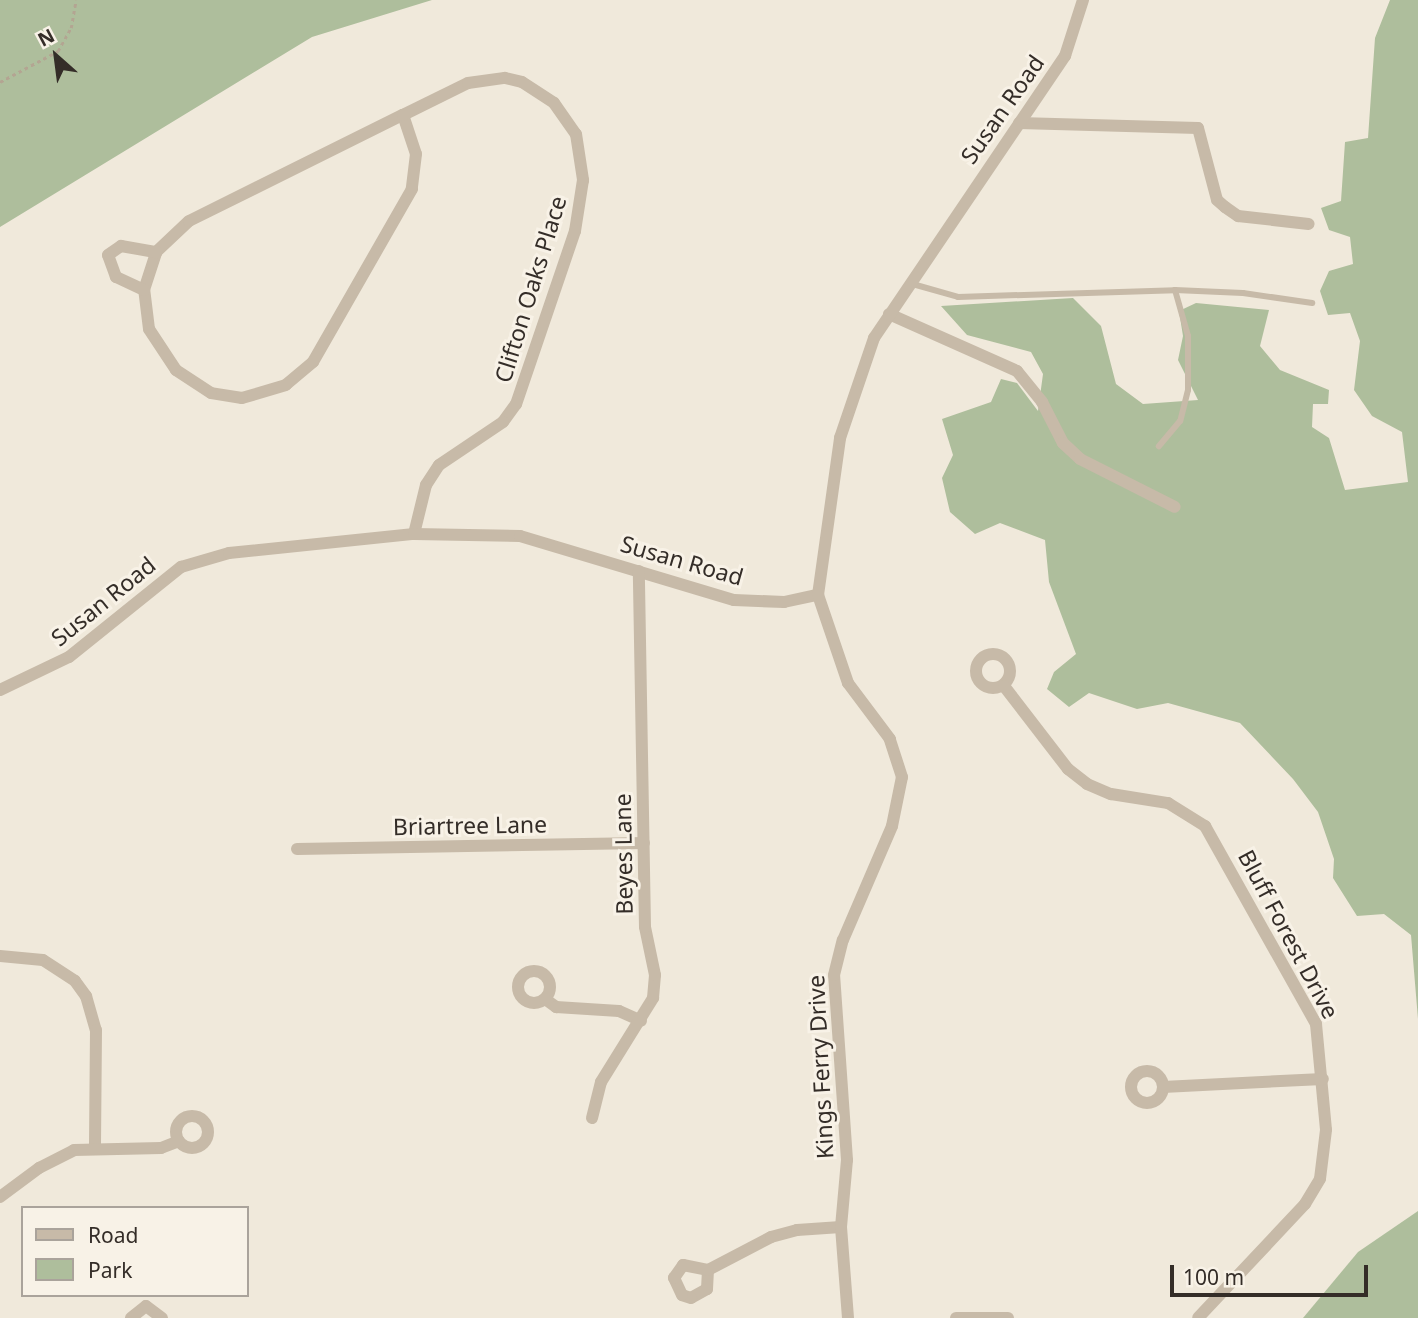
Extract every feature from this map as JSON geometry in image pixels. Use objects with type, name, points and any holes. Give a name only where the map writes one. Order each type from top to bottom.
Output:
[{"type":"street","name":"Susan Road","points":[[0,690],[69,657],[181,567],[229,553],[414,534],[531,537],[734,600],[784,602],[818,595],[850,399],[889,314],[908,283],[1073,41],[1083,0]]},
{"type":"street","name":"Clifton Oaks Place","points":[[403,115],[416,155],[408,199],[321,352],[297,378],[253,397],[227,398],[211,393],[176,370],[161,352],[149,329],[144,290],[156,252],[189,221],[403,115],[468,83],[505,78],[522,82],[554,103],[576,134],[583,180],[575,231],[516,404],[503,422],[439,466],[426,485],[414,534]]},
{"type":"street","points":[[1019,123],[1198,128],[1217,200],[1225,207],[1238,216],[1309,224]]},
{"type":"street","points":[[144,290],[116,277],[108,255],[121,246],[156,252]]},
{"type":"street","points":[[889,314],[1017,370],[1042,402],[1063,443],[1080,459],[1175,507]]},
{"type":"street","name":"Beyes Lane","points":[[592,1118],[601,1083],[653,998],[655,975],[645,927],[639,571]]},
{"type":"street","name":"Kings Ferry Drive","points":[[818,595],[848,683],[890,739],[902,777],[892,827],[843,940],[834,975],[847,1160],[841,1227],[848,1318]]},
{"type":"street","name":"Bluff Forest Drive","points":[[1004,686],[1068,769],[1087,784],[1111,794],[1168,803],[1205,825],[1310,1010],[1319,1034],[1326,1157],[1320,1179],[1305,1204],[1198,1318]]},
{"type":"street","name":"Briartree Lane","points":[[297,849],[644,843]]},
{"type":"street","points":[[0,956],[43,960],[75,981],[86,996],[96,1030],[95,1146]]},
{"type":"street","points":[[545,999],[556,1007],[619,1011],[641,1021]]},
{"type":"street","points":[[1163,1087],[1323,1079]]},
{"type":"street","points":[[0,1197],[60,1156],[95,1146],[161,1148],[179,1141]]},
{"type":"street","points":[[708,1270],[771,1237],[797,1230],[841,1227]]},
{"type":"street","points":[[131,1318],[146,1306],[162,1318]]},
{"type":"street","points":[[956,1318],[1008,1318]]},
{"type":"lane","points":[[908,283],[958,297],[1175,290],[1243,293],[1312,303]]},
{"type":"lane","points":[[1159,446],[1180,421],[1188,390],[1188,336],[1175,290]]},
{"type":"path","points":[[0,82],[58,51],[71,28],[76,0]]},
{"type":"green space","points":[[0,0],[432,0],[312,37],[0,227]]},
{"type":"green space","points":[[1390,0],[1418,0],[1418,1019],[1411,935],[1384,914],[1357,916],[1333,878],[1334,859],[1318,812],[1293,779],[1240,723],[1168,703],[1137,709],[1089,693],[1069,707],[1047,689],[1054,672],[1076,654],[1049,582],[1045,540],[1000,523],[975,534],[950,512],[942,478],[953,455],[942,419],[991,402],[1001,379],[1017,383],[1038,411],[1043,374],[1031,352],[967,335],[941,306],[1073,298],[1101,326],[1116,384],[1143,404],[1198,400],[1178,360],[1183,336],[1179,311],[1196,303],[1269,310],[1260,346],[1280,370],[1329,390],[1328,404],[1313,404],[1312,427],[1329,438],[1345,490],[1408,482],[1402,432],[1372,416],[1354,390],[1360,341],[1350,313],[1328,315],[1320,291],[1329,271],[1353,264],[1350,237],[1329,230],[1321,208],[1341,201],[1345,142],[1368,138],[1375,38]]},
{"type":"green space","points":[[1418,1211],[1418,1318],[1303,1318],[1358,1252]]}]
